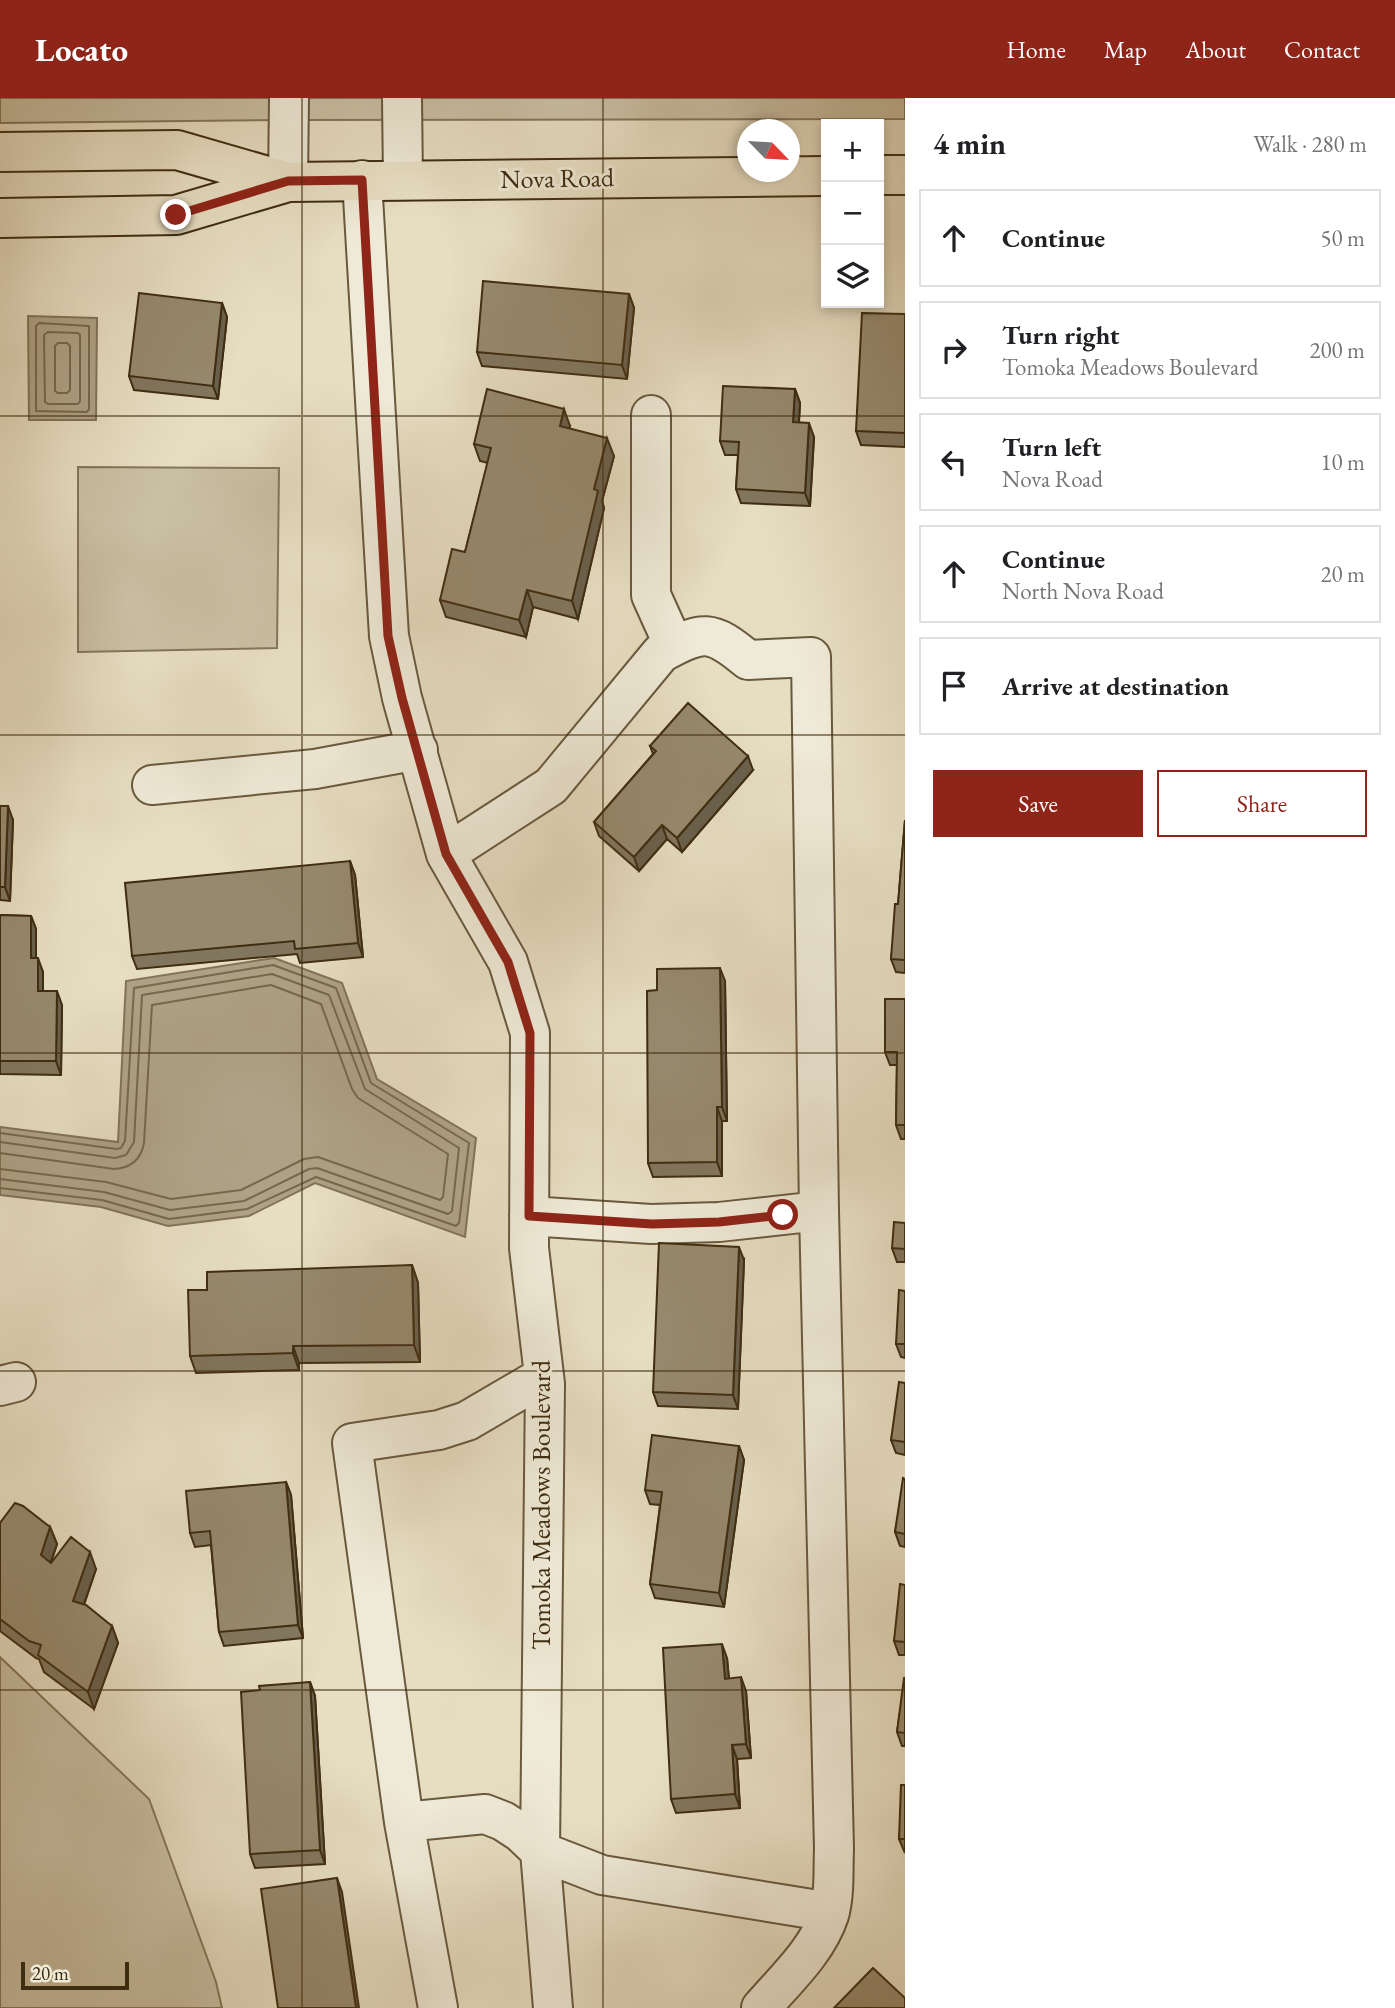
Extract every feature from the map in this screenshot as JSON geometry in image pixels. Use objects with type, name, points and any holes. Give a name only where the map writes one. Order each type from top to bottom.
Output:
[{"type":"main road","points":[[0,152],[177,150],[288,181]]},
{"type":"main road","points":[[884,175],[905,175]]},
{"type":"main road","name":"Nova Road","points":[[288,181],[821,176]]},
{"type":"main road","points":[[0,218],[176,215],[288,181]]},
{"type":"street","points":[[288,181],[289,98]]},
{"type":"street","points":[[402,98],[403,180]]},
{"type":"street","name":"Tomoka Meadows Boulevard","points":[[362,180],[388,636],[402,698],[446,854],[508,962],[530,1033],[529,1248],[544,1376],[540,1851],[553,2008]]},
{"type":"street","points":[[651,415],[651,595],[674,646]]},
{"type":"street","points":[[446,854],[551,786],[661,653],[688,639],[707,635],[724,640],[748,660],[811,657],[818,1211],[834,1849],[830,1912],[822,1933],[811,1950],[761,2008]]},
{"type":"street","points":[[152,785],[315,768],[418,750]]},
{"type":"street","points":[[529,1216],[652,1224],[719,1222],[818,1211]]},
{"type":"street","points":[[438,2008],[404,1822],[352,1443],[439,1430],[467,1421],[544,1376]]},
{"type":"street","points":[[404,1822],[485,1814],[520,1832],[540,1851],[602,1875],[830,1912]]},
{"type":"shaded area","points":[[0,98],[905,98],[905,119],[0,123]]},
{"type":"shaded area","points":[[78,467],[279,468],[277,648],[78,652]]},
{"type":"shaded area","points":[[0,1657],[149,1799],[216,1982],[222,2008],[0,2008]]},
{"type":"water","points":[[28,316],[97,318],[96,420],[29,420]]},
{"type":"water","points":[[274,958],[342,983],[377,1079],[476,1138],[465,1237],[315,1183],[249,1216],[168,1226],[101,1207],[0,1195],[0,1127],[118,1142],[126,981]]},
{"type":"building","points":[[483,281],[629,294],[622,365],[477,352]]},
{"type":"building","points":[[139,293],[222,303],[213,386],[129,376]]},
{"type":"building","points":[[862,313],[905,314],[905,433],[856,431]]},
{"type":"building","points":[[723,386],[795,389],[793,422],[809,423],[805,493],[736,489],[739,442],[720,441]]},
{"type":"building","points":[[487,389],[564,409],[560,426],[607,438],[594,489],[598,491],[572,601],[527,590],[519,620],[440,600],[452,549],[465,552],[491,448],[474,444]]},
{"type":"building","points":[[688,703],[748,756],[677,838],[662,825],[634,857],[594,822],[656,751],[650,746]]},
{"type":"building","points":[[0,806],[8,806],[5,887],[0,887]]},
{"type":"building","points":[[905,820],[905,960],[891,959]]},
{"type":"building","points":[[350,861],[358,943],[295,949],[294,941],[132,956],[125,883]]},
{"type":"building","points":[[0,915],[31,916],[31,958],[38,958],[38,991],[57,991],[56,1061],[0,1061]]},
{"type":"building","points":[[720,968],[722,1107],[717,1107],[717,1162],[648,1163],[647,991],[657,990],[657,969]]},
{"type":"building","points":[[885,999],[905,999],[905,1125],[896,1125],[897,1052],[885,1052]]},
{"type":"building","points":[[894,1222],[905,1223],[905,1249],[892,1248]]},
{"type":"building","points":[[659,1243],[739,1247],[733,1395],[653,1392]]},
{"type":"building","points":[[412,1265],[414,1345],[293,1346],[293,1353],[190,1356],[188,1290],[207,1290],[207,1272]]},
{"type":"building","points":[[899,1290],[905,1291],[905,1344],[896,1344]]},
{"type":"building","points":[[899,1382],[905,1383],[905,1442],[891,1440]]},
{"type":"building","points":[[652,1435],[739,1446],[719,1593],[650,1584],[662,1492],[645,1490]]},
{"type":"building","points":[[903,1478],[905,1479],[905,1534],[895,1532]]},
{"type":"building","points":[[286,1482],[298,1625],[219,1632],[210,1531],[190,1533],[186,1491]]},
{"type":"building","points":[[15,1503],[50,1527],[41,1555],[51,1563],[71,1537],[90,1552],[73,1601],[86,1605],[112,1626],[88,1692],[38,1655],[41,1645],[29,1641],[0,1619],[0,1523]]},
{"type":"building","points":[[900,1584],[905,1585],[905,1642],[894,1641]]},
{"type":"building","points":[[722,1644],[725,1679],[741,1677],[746,1744],[732,1745],[735,1794],[671,1799],[663,1648]]},
{"type":"building","points":[[905,1678],[905,1733],[897,1732]]},
{"type":"building","points":[[310,1682],[320,1850],[250,1854],[241,1692],[260,1690],[259,1686]]},
{"type":"building","points":[[901,1785],[905,1785],[905,1839],[899,1839]]},
{"type":"building","points":[[337,1878],[356,2008],[278,2008],[261,1889]]},
{"type":"building","points":[[873,1968],[905,1998],[905,2008],[834,2008]]},
{"type":"route","points":[[176,215],[288,181],[362,180],[388,636],[402,698],[446,854],[508,962],[530,1033],[529,1216],[652,1224],[719,1222],[783,1215]]}]
